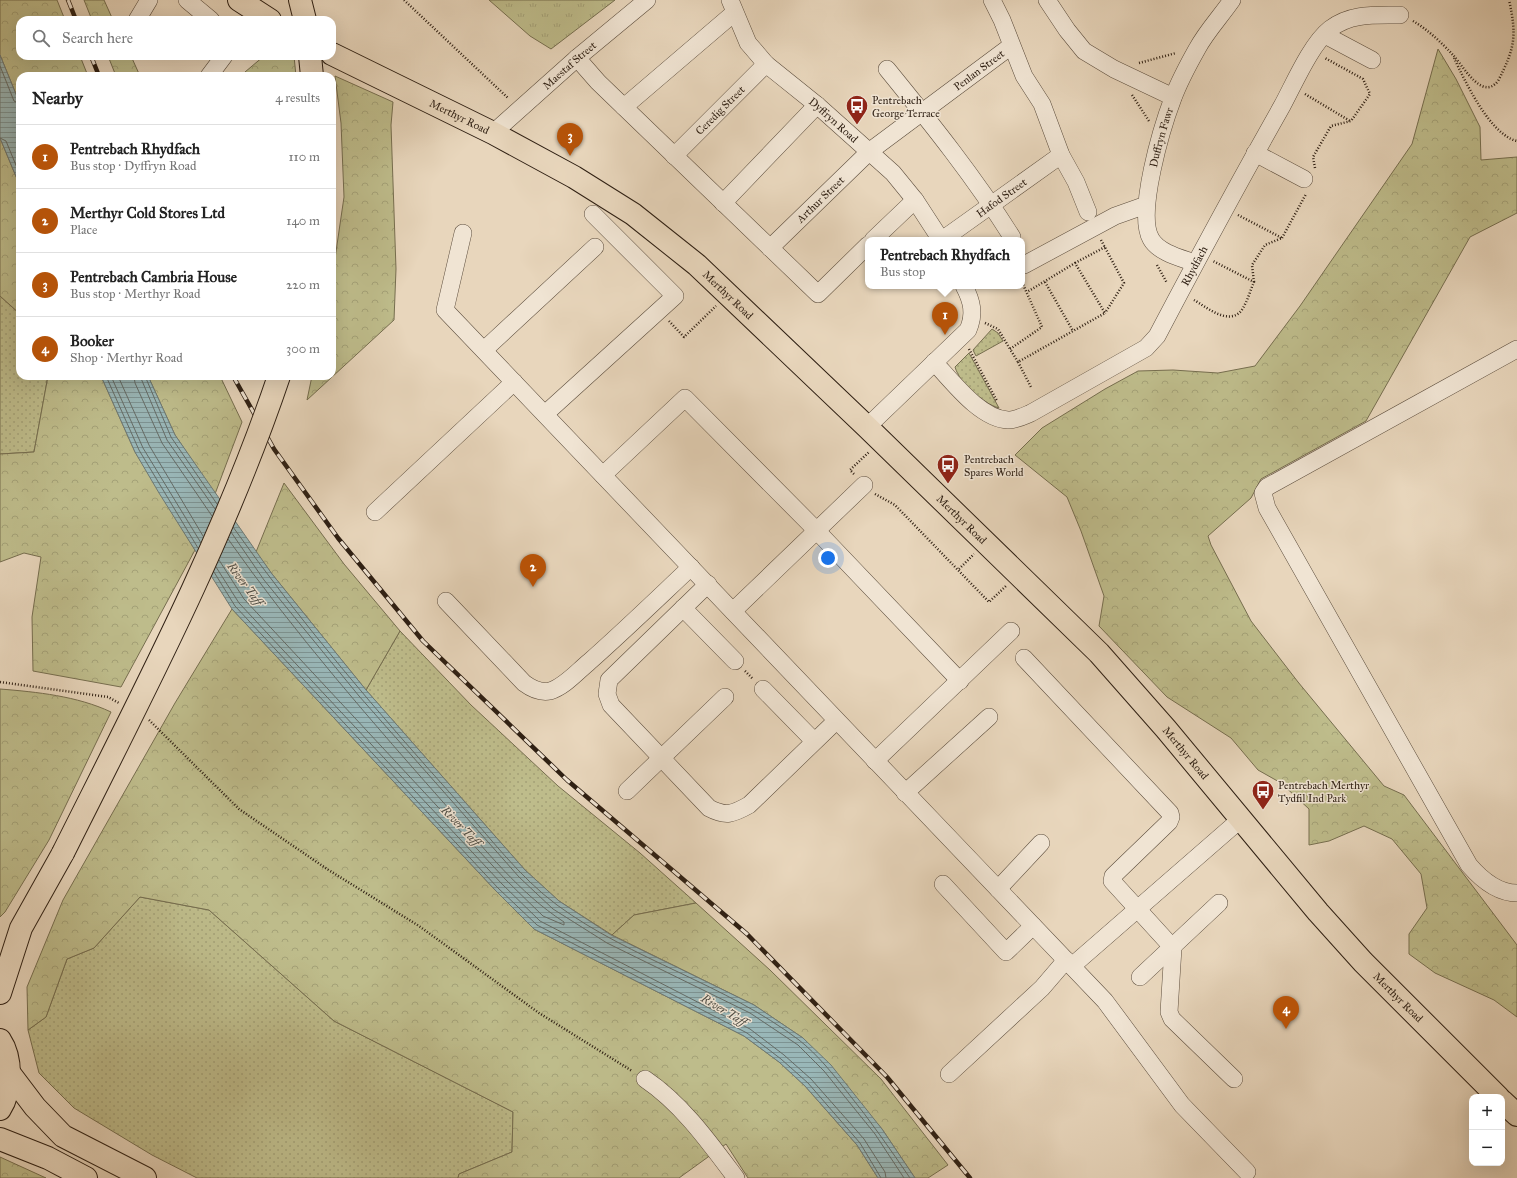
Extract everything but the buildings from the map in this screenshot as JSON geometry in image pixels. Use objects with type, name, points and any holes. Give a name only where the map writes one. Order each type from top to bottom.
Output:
[{"type":"main road","points":[[238,0],[264,16]]},
{"type":"main road","points":[[300,0],[304,16]]},
{"type":"main road","name":"Merthyr Road","points":[[336,56],[493,133],[574,177],[633,214],[698,265],[1099,653],[1242,818],[1318,912],[1363,962],[1495,1094]]},
{"type":"main road","points":[[310,60],[312,72]]},
{"type":"main road","points":[[0,993],[21,928],[63,853],[193,591],[233,500],[278,380]]},
{"type":"main road","points":[[0,946],[21,928]]},
{"type":"main road","points":[[0,1040],[5,1047],[10,1074],[35,1108],[63,1136],[145,1178]]},
{"type":"main road","points":[[0,1109],[10,1074]]},
{"type":"main road","points":[[1505,1104],[1517,1115]]},
{"type":"main road","points":[[0,1138],[48,1158],[86,1178]]},
{"type":"street","points":[[140,16],[149,0]]},
{"type":"street","points":[[187,0],[206,16]]},
{"type":"street","name":"Maestaf Street","points":[[493,133],[518,109],[577,58],[647,0]]},
{"type":"street","points":[[992,0],[1002,20],[1024,76],[1042,104],[1061,155],[1076,182],[1091,219]]},
{"type":"street","points":[[1047,0],[1067,30],[1084,51],[1114,69],[1173,97]]},
{"type":"street","name":"Duffryn Fawr","points":[[1198,259],[1158,248],[1151,240],[1147,230],[1146,204],[1160,138],[1173,97],[1198,48],[1232,0]]},
{"type":"street","points":[[624,107],[732,6]]},
{"type":"street","name":"Dyffryn Road","points":[[732,6],[748,43],[766,64],[817,105],[893,173],[915,200],[940,237]]},
{"type":"street","name":"Rhydfach","points":[[1008,420],[1019,418],[1031,413],[1146,348],[1157,336],[1225,208],[1312,50],[1329,29],[1344,20],[1369,14],[1400,15]]},
{"type":"street","points":[[1324,35],[1372,60]]},
{"type":"street","name":"Penlan Street","points":[[870,151],[1011,46]]},
{"type":"street","points":[[577,58],[598,82],[818,294],[865,248]]},
{"type":"street","points":[[211,72],[221,60]]},
{"type":"street","name":"Ceredig Street","points":[[674,156],[766,64]]},
{"type":"street","points":[[887,69],[922,111],[991,204],[1012,237]]},
{"type":"street","points":[[723,203],[817,105]]},
{"type":"street","name":"Arthur Street","points":[[770,248],[870,151]]},
{"type":"street","points":[[1255,153],[1304,179]]},
{"type":"street","name":"Hafod Street","points":[[946,237],[1061,155]]},
{"type":"street","points":[[876,237],[915,200]]},
{"type":"street","points":[[1025,271],[1091,219],[1115,216],[1146,204]]},
{"type":"street","points":[[545,414],[675,296],[593,214]]},
{"type":"street","points":[[463,233],[446,310],[708,584],[836,721],[1105,1001],[1182,1105],[1247,1172]]},
{"type":"street","points":[[484,350],[595,246]]},
{"type":"street","points":[[874,434],[934,362],[968,330],[972,321],[971,303],[965,289]]},
{"type":"street","points":[[1517,349],[1267,487],[1263,493],[1267,508],[1469,865],[1480,877],[1492,885],[1517,893]]},
{"type":"street","points":[[934,362],[982,411],[993,417],[1008,420]]},
{"type":"street","points":[[375,512],[514,382]]},
{"type":"street","points":[[603,474],[685,398],[816,530],[960,681]]},
{"type":"street","points":[[733,611],[864,485]]},
{"type":"street","points":[[446,601],[524,684],[532,689],[549,691],[557,688],[621,634],[691,567]]},
{"type":"street","points":[[708,584],[609,680],[607,694],[611,705],[709,808],[721,814],[736,813],[749,805],[836,721]]},
{"type":"street","points":[[683,608],[735,660]]},
{"type":"street","points":[[875,761],[960,681],[1011,630]]},
{"type":"street","points":[[1024,658],[1170,813],[1171,818],[1169,822],[1113,876],[1112,881],[1173,948],[1169,1012],[1172,1019],[1234,1079]]},
{"type":"street","points":[[763,689],[814,741]]},
{"type":"street","points":[[627,791],[725,697]]},
{"type":"street","points":[[906,793],[989,717]]},
{"type":"street","points":[[949,1074],[1069,963],[1138,910],[1242,818]]},
{"type":"street","points":[[998,890],[1041,843]]},
{"type":"street","points":[[943,884],[1006,952],[1033,926]]},
{"type":"street","points":[[1140,977],[1173,948],[1219,903]]},
{"type":"street","points":[[645,1079],[660,1089],[699,1128],[736,1178]]},
{"type":"path","points":[[404,0],[518,109]]},
{"type":"path","points":[[1400,15],[1420,25],[1452,54],[1475,80],[1482,86],[1489,87],[1494,86],[1498,81],[1516,48],[1516,17],[1509,0]]},
{"type":"path","points":[[1292,87],[1351,121],[1370,94],[1363,79],[1312,50]]},
{"type":"path","points":[[1452,54],[1472,95],[1507,137],[1517,141]]},
{"type":"path","points":[[1180,292],[1221,315],[1227,317],[1233,316],[1241,310],[1254,282],[1252,265],[1264,245],[1282,238],[1225,208]]},
{"type":"path","points":[[1018,362],[1106,313],[1124,283],[1091,219]]},
{"type":"path","points":[[1027,292],[1105,247]]},
{"type":"path","points":[[1198,259],[1254,282]]},
{"type":"path","points":[[1075,263],[1106,313]]},
{"type":"path","points":[[1010,349],[1042,327],[1027,292],[1025,282]]},
{"type":"path","points":[[1045,282],[1073,331]]},
{"type":"path","points":[[658,311],[684,337],[728,293]]},
{"type":"path","points":[[972,321],[990,324],[998,329],[1031,387]]},
{"type":"path","points":[[958,340],[970,350],[1008,420]]},
{"type":"path","points":[[874,434],[850,470],[871,492],[895,505],[989,602]]},
{"type":"path","points":[[735,660],[763,689]]},
{"type":"path","points":[[0,682],[108,697],[121,704]]},
{"type":"path","points":[[146,717],[239,809],[327,869],[419,926],[540,1012],[645,1079]]},
{"type":"green space","points":[[0,0],[57,0],[63,16],[16,16],[16,60],[82,60],[86,72],[16,72],[16,94],[0,55]]},
{"type":"green space","points":[[84,0],[104,0],[111,16],[90,16]]},
{"type":"green space","points":[[489,0],[615,0],[551,49],[530,36]]},
{"type":"green space","points":[[1438,49],[1456,79],[1480,127],[1481,160],[1517,157],[1517,213],[1470,237],[1366,421],[1261,479],[1251,498],[1208,536],[1211,545],[1251,621],[1298,682],[1384,786],[1404,795],[1517,945],[1517,1017],[1494,1000],[1435,973],[1409,954],[1409,934],[1427,908],[1421,874],[1392,839],[1364,826],[1329,841],[1309,845],[1309,809],[1281,783],[1258,770],[1231,738],[1167,697],[1099,626],[1104,596],[1081,531],[1067,497],[1015,455],[1042,428],[1105,389],[1138,371],[1173,370],[1218,373],[1255,366],[1300,306],[1412,144]]},
{"type":"green space","points":[[110,60],[133,60],[138,72],[114,72]]},
{"type":"green space","points":[[259,60],[294,60],[296,72],[245,72]]},
{"type":"green space","points":[[336,76],[393,102],[391,125],[396,269],[394,320],[336,373],[336,252],[344,197],[341,123]]},
{"type":"green space","points":[[0,138],[16,176],[16,310],[0,296]]},
{"type":"green space","points":[[0,296],[16,310],[16,380],[47,380],[34,452],[0,454]]},
{"type":"green space","points":[[992,329],[998,333],[1003,341],[976,356],[973,350]]},
{"type":"green space","points":[[969,353],[999,408],[992,406],[972,392],[958,373],[955,367]]},
{"type":"green space","points":[[47,380],[103,380],[135,452],[195,550],[121,687],[33,671],[32,617],[41,557],[24,553],[0,562],[0,454],[34,452]]},
{"type":"green space","points":[[150,380],[222,380],[242,422],[215,494],[175,435]]},
{"type":"green space","points":[[311,380],[329,380],[307,400]]},
{"type":"green space","points":[[284,483],[344,564],[400,631],[366,690],[272,574],[256,552]]},
{"type":"green space","points":[[232,609],[496,891],[534,929],[744,1036],[779,1062],[805,1086],[857,1145],[878,1178],[748,1178],[726,1144],[679,1178],[458,1178],[459,1174],[512,1152],[513,1112],[334,1021],[209,910],[140,897],[94,948],[67,959],[46,1017],[28,1030],[27,987],[63,900],[175,703]]},
{"type":"green space","points":[[400,631],[471,705],[558,786],[640,853],[696,903],[634,915],[612,935],[559,901],[525,870],[366,690]]},
{"type":"green space","points":[[0,689],[42,693],[71,698],[111,712],[49,840],[5,912],[0,917]]},
{"type":"green space","points":[[140,897],[209,910],[334,1021],[513,1112],[512,1152],[459,1174],[458,1178],[197,1178],[152,1155],[74,1108],[39,1073],[28,1030],[46,1017],[67,959],[94,948]]},
{"type":"green space","points":[[696,903],[770,970],[881,1079],[948,1165],[928,1178],[915,1178],[882,1129],[803,1038],[754,1005],[612,935],[634,915]]},
{"type":"green space","points":[[0,1157],[46,1178],[0,1178]]},
{"type":"water","points":[[0,55],[16,94],[16,176],[0,138]]},
{"type":"water","name":"River Taff","points":[[103,380],[150,380],[175,435],[272,574],[366,690],[525,870],[559,901],[611,935],[754,1005],[803,1038],[831,1065],[882,1129],[915,1178],[878,1178],[857,1145],[805,1086],[779,1062],[744,1036],[534,929],[496,891],[232,609],[135,452]]},
{"type":"railway","points":[[68,0],[74,16]]},
{"type":"railway","points":[[93,60],[97,72]]},
{"type":"railway","points":[[235,380],[274,449],[338,538],[423,641],[567,780],[747,934],[887,1077],[970,1178]]},
{"type":"place","name":"Pentrebach George Terrace","points":[[857,126]]},
{"type":"place","name":"Pentrebach Cambria House","points":[[570,156]]},
{"type":"place","name":"Pentrebach Rhydfach","points":[[945,335]]},
{"type":"place","name":"Pentrebach Spares World","points":[[948,484]]},
{"type":"place","name":"Merthyr Cold Stores Ltd","points":[[533,587]]},
{"type":"place","name":"Pentrebach Merthyr Tydfil Ind Park","points":[[1263,810]]},
{"type":"place","name":"Booker","points":[[1286,1029]]}]
